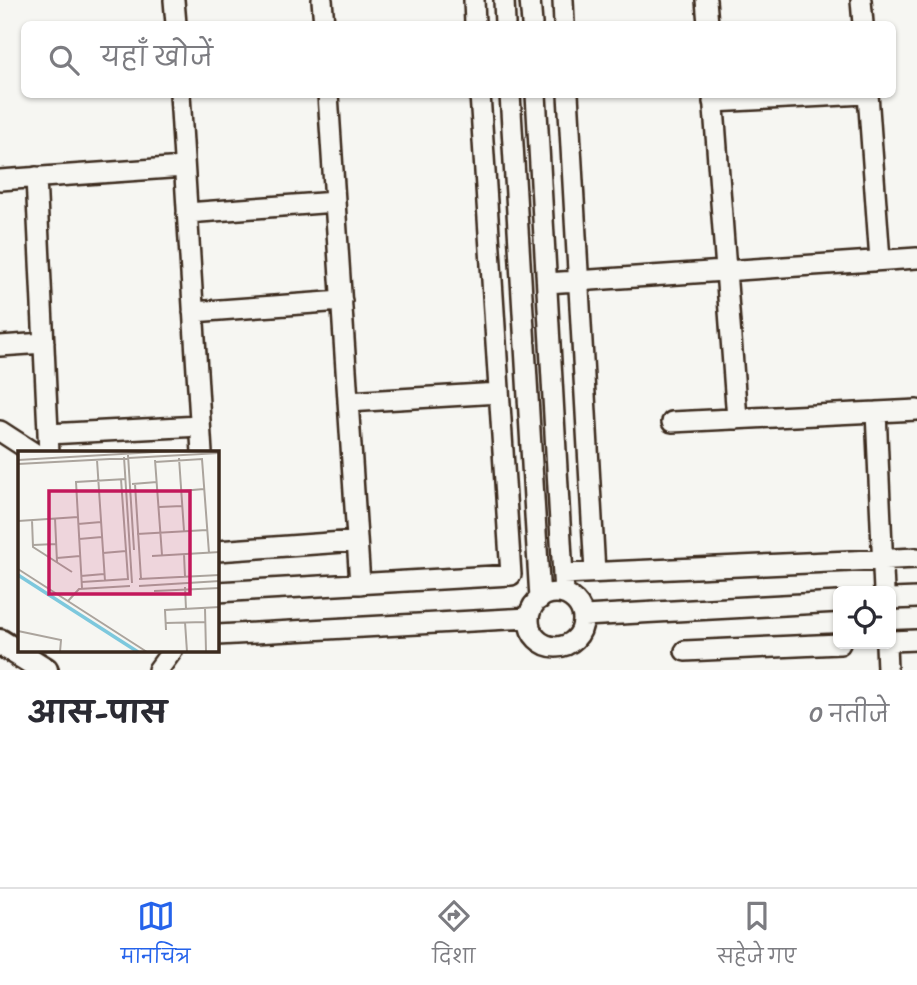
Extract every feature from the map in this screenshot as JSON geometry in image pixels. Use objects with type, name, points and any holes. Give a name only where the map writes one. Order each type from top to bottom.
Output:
[{"type":"street","points":[[174,0],[176,21]]},
{"type":"street","points":[[322,0],[324,21]]},
{"type":"street","points":[[474,0],[475,21]]},
{"type":"street","points":[[504,0],[505,21]]},
{"type":"street","points":[[530,0],[532,21]]},
{"type":"street","points":[[563,0],[564,21]]},
{"type":"street","points":[[706,0],[708,21]]},
{"type":"street","points":[[861,0],[863,21]]},
{"type":"street","points":[[180,98],[201,451]]},
{"type":"street","points":[[328,98],[360,584]]},
{"type":"street","points":[[219,592],[511,575],[480,98]]},
{"type":"street","points":[[510,98],[540,599]]},
{"type":"street","points":[[536,98],[564,594]]},
{"type":"street","points":[[568,98],[595,572]]},
{"type":"street","points":[[713,98],[737,419]]},
{"type":"street","points":[[866,98],[880,260]]},
{"type":"street","points":[[0,180],[184,167]]},
{"type":"street","points":[[36,177],[49,443],[200,426]]},
{"type":"street","points":[[187,213],[335,202]]},
{"type":"street","points":[[547,283],[917,258]]},
{"type":"street","points":[[193,312],[342,301]]},
{"type":"street","points":[[0,346],[44,343]]},
{"type":"street","points":[[348,402],[499,393]]},
{"type":"street","points":[[672,422],[917,410]]},
{"type":"street","points":[[876,412],[884,586]]},
{"type":"street","points":[[0,431],[31,451]]},
{"type":"street","points":[[219,551],[357,541]]},
{"type":"street","points":[[563,574],[917,558]]},
{"type":"street","points":[[552,593],[564,594],[580,606],[583,616],[578,637],[560,648],[540,642],[533,635],[529,618],[534,604],[540,599],[552,593]]},
{"type":"street","points":[[896,600],[917,598]]},
{"type":"street","points":[[583,616],[833,602]]},
{"type":"street","points":[[219,635],[529,618]]},
{"type":"street","points":[[896,641],[917,640]]},
{"type":"street","points":[[0,642],[45,670]]},
{"type":"street","points":[[685,651],[833,644]]},
{"type":"street","points":[[886,649],[887,670]]},
{"type":"street","points":[[158,670],[171,652]]}]
